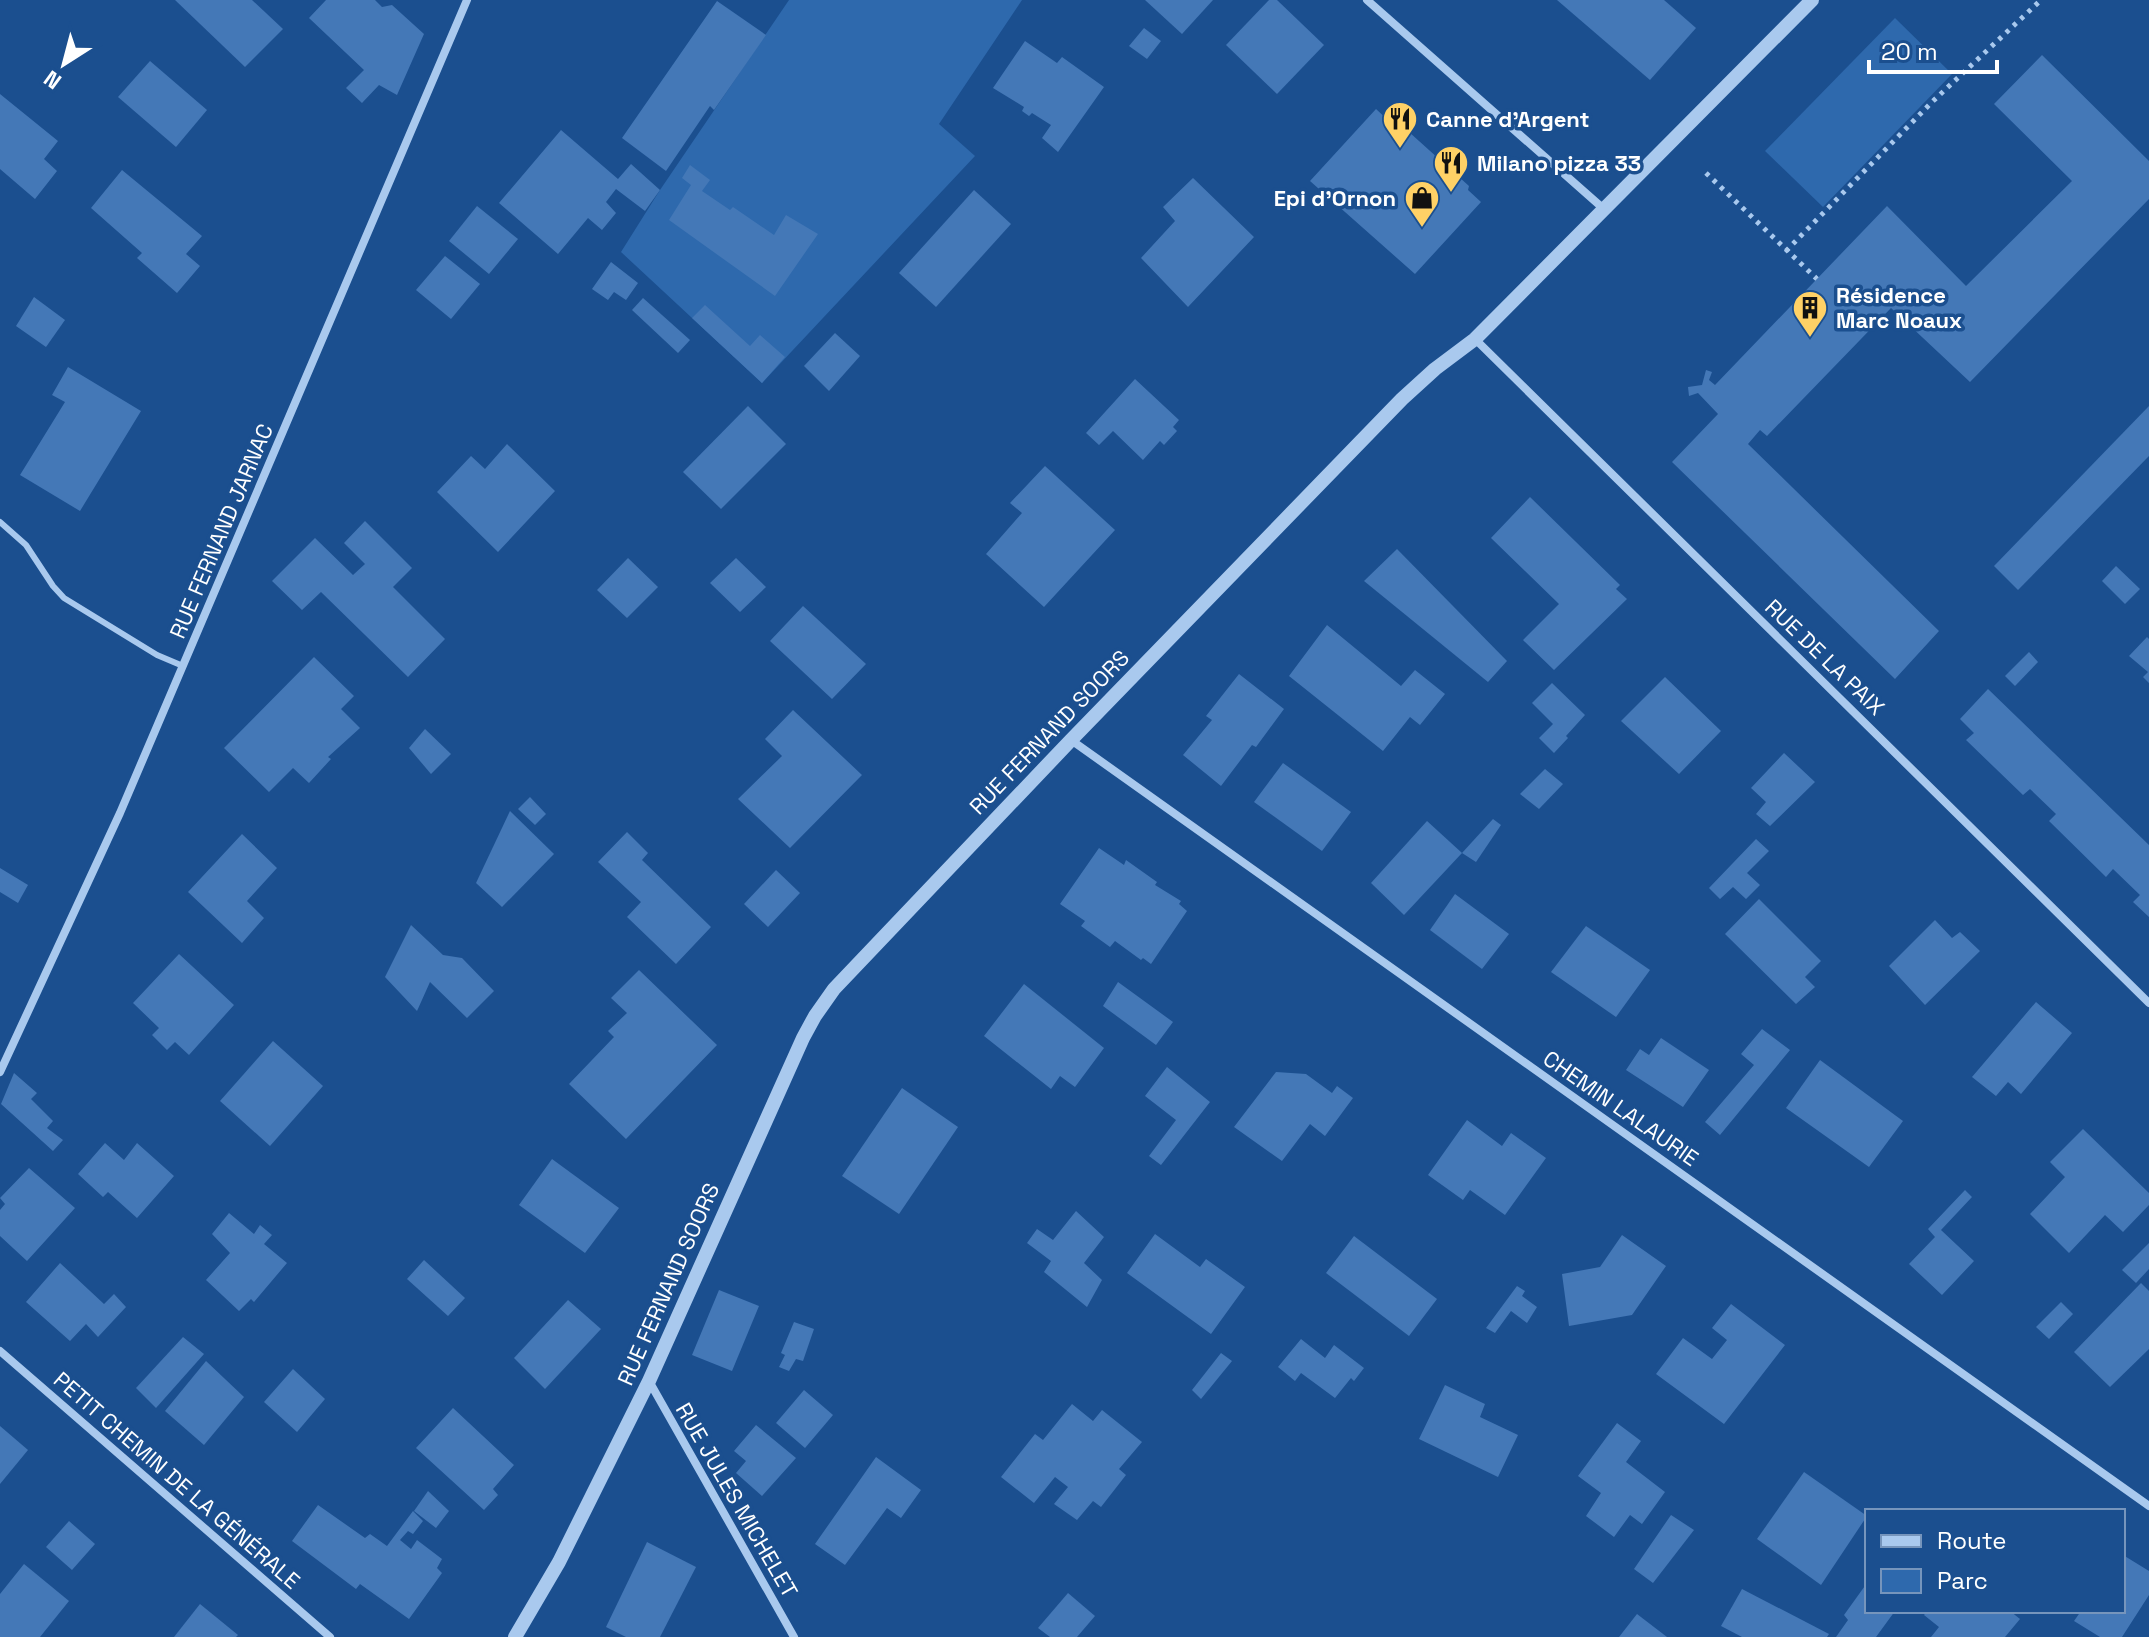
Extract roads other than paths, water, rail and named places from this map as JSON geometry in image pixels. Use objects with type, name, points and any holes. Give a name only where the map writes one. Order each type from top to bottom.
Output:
[{"type":"street","name":"RUE FERNAND JARNAC","points":[[0,1072],[120,813],[467,0]]},
{"type":"street","points":[[1367,0],[1605,210]]},
{"type":"street","name":"RUE FERNAND SOORS","points":[[515,1637],[559,1562],[649,1381],[815,1016],[834,989],[1402,399],[1475,339],[1812,0]]},
{"type":"street","name":"RUE DE LA PAIX","points":[[1475,339],[2149,1003]]},
{"type":"street","name":"CHEMIN LALAURIE","points":[[1071,740],[2149,1506]]},
{"type":"street","name":"PETIT CHEMIN DE LA GÉNÉRALE","points":[[0,1351],[330,1637]]},
{"type":"street","name":"RUE JULES MICHELET","points":[[649,1381],[794,1637]]},
{"type":"lane","points":[[0,522],[26,545],[64,598],[157,655],[183,666]]},
{"type":"place","name":"Canne d’Argent","points":[[1400,150]]},
{"type":"place","name":"Milano pizza 33","points":[[1451,194]]},
{"type":"place","name":"Epi d'Ornon","points":[[1422,229]]},
{"type":"place","name":"Résidence Marc Noaux","points":[[1810,339]]}]
